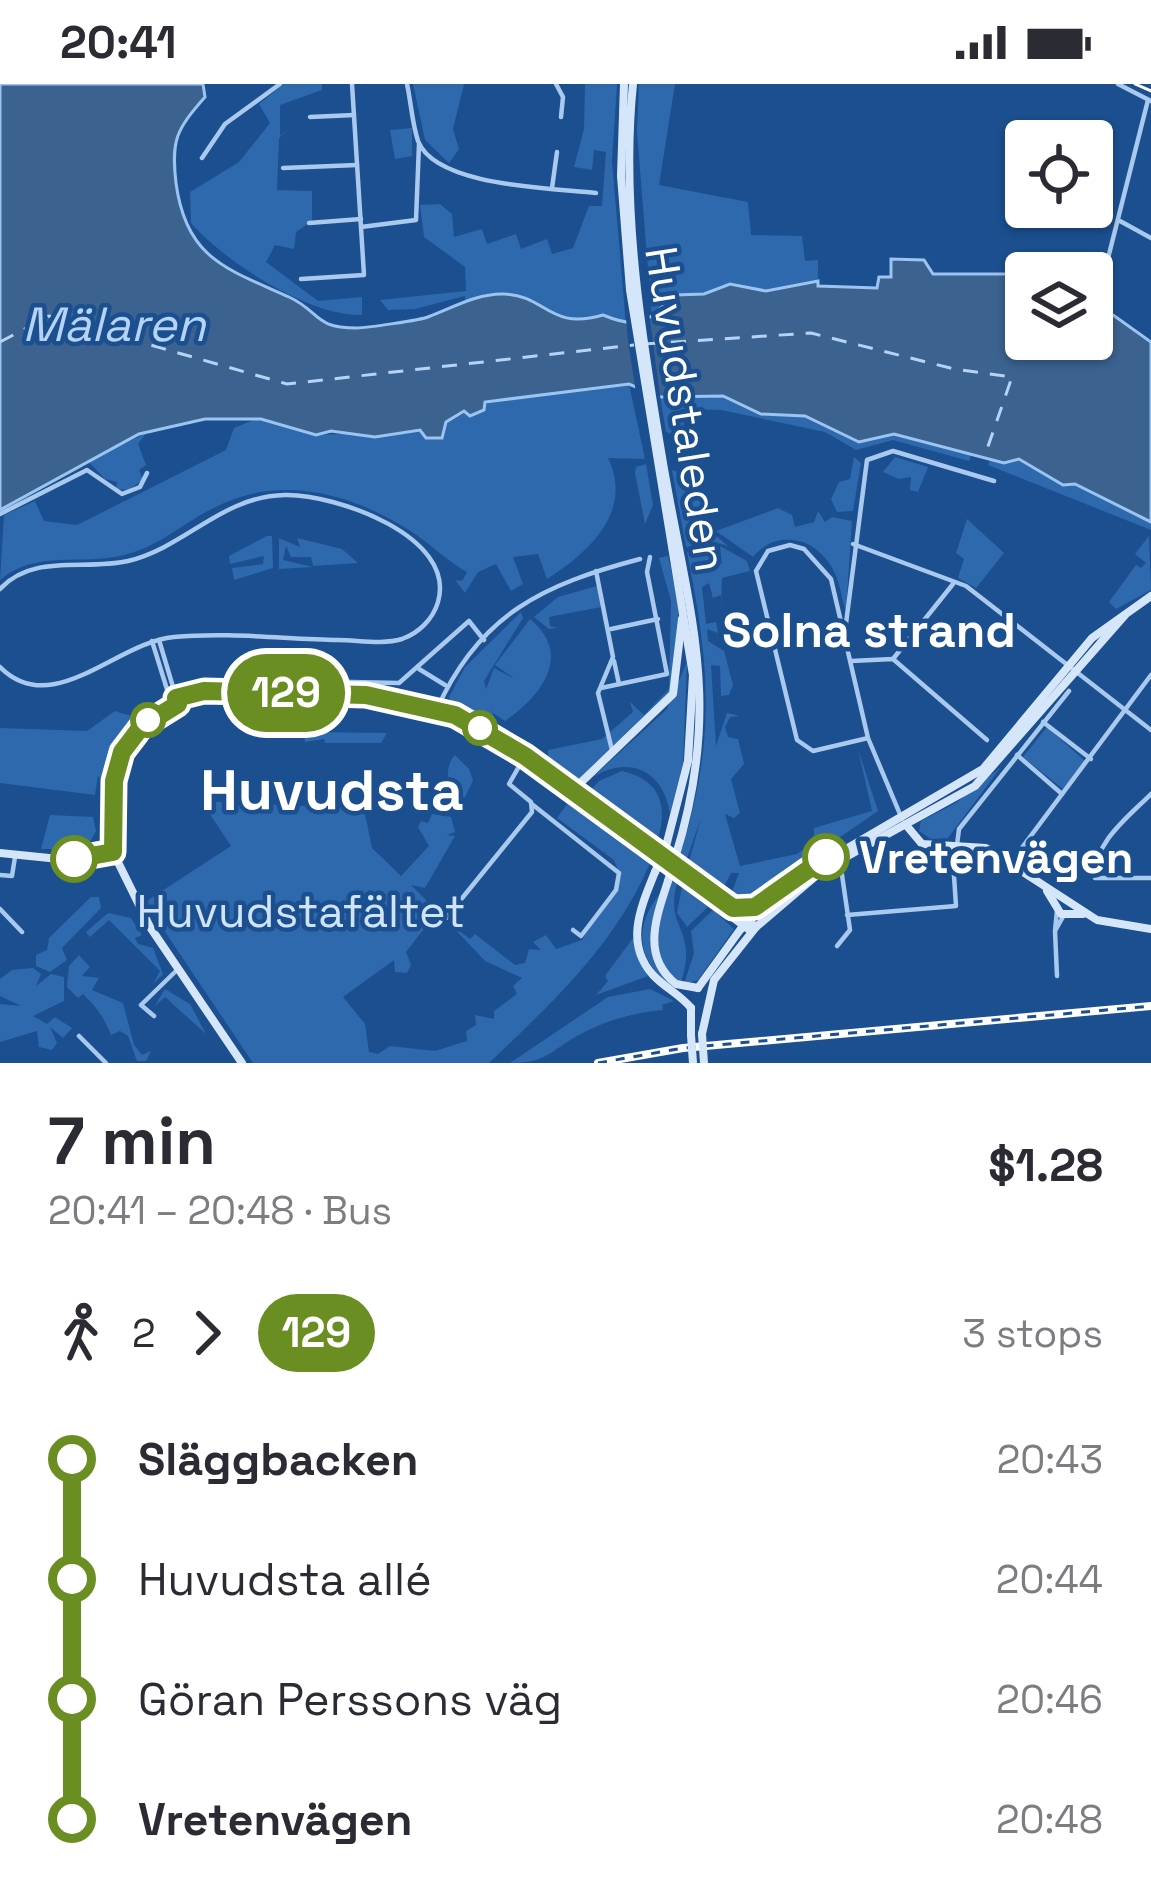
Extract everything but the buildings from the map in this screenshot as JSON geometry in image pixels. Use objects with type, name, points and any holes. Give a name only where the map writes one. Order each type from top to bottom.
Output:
[{"type":"street","points":[[202,158],[225,124],[280,84]]},
{"type":"street","points":[[301,279],[364,275],[352,84]]},
{"type":"street","points":[[308,223],[416,220],[419,143],[407,84]]},
{"type":"street","points":[[556,84],[563,97],[561,117]]},
{"type":"street","name":"Huvudstaleden","points":[[628,84],[623,228],[680,582],[693,711],[683,786],[640,909],[638,949],[654,976],[689,1005]]},
{"type":"street","name":"Huvudstaleden","points":[[628,84],[635,228],[661,472],[702,677],[698,762],[655,925],[654,953],[667,977],[695,988]]},
{"type":"street","points":[[1111,252],[1150,100],[1118,84]]},
{"type":"street","points":[[310,117],[354,115]]},
{"type":"street","points":[[419,143],[435,161],[454,171],[596,193]]},
{"type":"street","points":[[552,188],[557,152]]},
{"type":"street","points":[[284,168],[357,165]]},
{"type":"street","points":[[1120,220],[1151,238]]},
{"type":"street","points":[[844,639],[867,460],[875,454],[904,453],[994,481]]},
{"type":"street","points":[[0,514],[79,471],[95,472],[122,494],[140,487],[147,473]]},
{"type":"street","points":[[0,590],[14,575],[37,566],[132,560],[161,549],[232,505],[283,495],[313,496],[372,517],[411,538],[438,569],[437,605],[426,624],[391,641],[156,640],[50,688],[25,685],[0,668]]},
{"type":"street","points":[[853,544],[966,586],[1151,730]]},
{"type":"street","points":[[868,738],[813,751],[797,740],[757,577],[762,556],[790,545],[817,557],[831,579],[868,738],[904,821],[922,844],[986,848],[1012,861],[1064,908],[1118,926],[1151,929]]},
{"type":"street","points":[[598,689],[667,674],[650,557]]},
{"type":"street","points":[[436,711],[447,686],[526,599],[596,571],[640,560]]},
{"type":"street","points":[[596,571],[619,684]]},
{"type":"street","points":[[572,791],[673,694],[682,639],[680,582]]},
{"type":"street","points":[[893,659],[952,584]]},
{"type":"street","points":[[704,1063],[702,1034],[709,994],[750,926],[840,859],[983,769],[1072,669],[1092,638],[1151,596]]},
{"type":"street","points":[[609,630],[658,619]]},
{"type":"street","points":[[254,695],[256,680],[399,683],[469,621],[484,640]]},
{"type":"street","points":[[156,640],[174,702]]},
{"type":"street","points":[[613,657],[598,689],[614,754]]},
{"type":"street","points":[[850,661],[893,659],[986,740]]},
{"type":"street","points":[[419,670],[447,686]]},
{"type":"street","points":[[1012,861],[1151,675]]},
{"type":"street","points":[[92,856],[105,839],[109,779],[123,740],[144,716],[204,691],[366,695],[436,711],[523,758],[733,908],[750,926]]},
{"type":"street","points":[[848,915],[956,906],[954,845],[959,829],[1069,691]]},
{"type":"street","points":[[113,852],[114,781],[122,752],[141,727],[174,702]]},
{"type":"street","points":[[1043,722],[1090,759]]},
{"type":"street","points":[[1017,755],[1062,794]]},
{"type":"street","points":[[523,758],[509,784],[619,873],[616,890],[581,937],[572,930]]},
{"type":"street","points":[[523,758],[750,926]]},
{"type":"street","points":[[1151,794],[1110,835],[1095,878],[1151,878]]},
{"type":"street","points":[[431,924],[446,918],[533,805]]},
{"type":"street","points":[[107,816],[113,852],[131,895],[242,1063]]},
{"type":"street","points":[[733,908],[755,907],[818,862],[904,821]]},
{"type":"street","points":[[0,853],[92,856],[113,852]]},
{"type":"street","points":[[0,875],[12,876],[15,856]]},
{"type":"street","points":[[837,946],[850,930],[840,859]]},
{"type":"street","points":[[693,1063],[689,1005],[695,988],[780,891]]},
{"type":"street","points":[[1057,976],[1054,931],[1064,908]]},
{"type":"street","points":[[0,909],[22,932]]},
{"type":"street","points":[[154,1016],[141,1005],[178,969]]},
{"type":"street","points":[[695,988],[709,994]]},
{"type":"street","points":[[689,1005],[705,1008]]},
{"type":"street","points":[[79,1036],[106,1063]]},
{"type":"green space","points":[[284,84],[322,84],[322,90],[280,105],[280,136],[290,127],[279,138],[277,190],[312,191],[312,221],[296,232],[294,249],[275,245],[266,262],[318,301],[362,297],[362,315],[294,297],[246,270],[191,223],[190,192],[239,162],[270,123],[259,104]]},
{"type":"green space","points":[[413,84],[464,84],[453,129],[459,149],[449,163],[425,140]]},
{"type":"green space","points":[[585,84],[617,84],[612,161],[626,325],[603,315],[563,317],[496,294],[388,310],[380,300],[466,291],[465,267],[424,237],[420,205],[440,204],[452,214],[454,237],[482,229],[487,244],[516,234],[521,249],[547,239],[552,254],[573,248],[589,206],[602,206],[606,152],[594,150],[592,170],[574,167],[584,129]]},
{"type":"green space","points":[[639,84],[675,84],[659,185],[748,202],[751,235],[802,236],[805,261],[818,260],[818,281],[766,291],[730,284],[704,294],[675,295],[652,319],[637,132]]},
{"type":"green space","points":[[412,128],[412,156],[395,159],[390,130]]},
{"type":"green space","points":[[629,384],[645,459],[608,458],[615,496],[603,529],[547,579],[538,554],[513,557],[523,584],[511,591],[496,564],[478,572],[465,593],[455,580],[462,581],[467,572],[415,534],[346,500],[297,490],[247,495],[222,504],[124,555],[44,561],[14,570],[0,580],[4,515],[35,501],[44,521],[77,525],[226,450],[234,428],[256,419],[316,435],[421,430],[442,437],[446,422],[485,402]]},
{"type":"green space","points":[[723,396],[761,414],[805,416],[850,439],[894,434],[972,454],[969,461],[893,440],[856,450],[825,432],[721,410],[681,409],[686,436],[703,465],[694,482],[701,502],[700,522],[728,546],[714,542],[686,547],[672,470],[687,475],[696,460],[683,451],[678,436],[666,432],[660,397]]},
{"type":"green space","points":[[146,433],[138,444],[146,465],[139,470],[143,480],[128,490],[116,489],[117,482],[105,479],[88,461]]},
{"type":"green space","points":[[854,457],[861,463],[853,511],[837,512],[831,499],[839,482],[850,479]]},
{"type":"green space","points":[[895,457],[928,467],[918,492],[910,490],[911,477],[899,479],[883,472]]},
{"type":"green space","points":[[1019,459],[1062,485],[1075,484],[1151,522],[1151,530],[988,465],[990,460]]},
{"type":"green space","points":[[646,464],[653,505],[645,524],[635,473],[636,467]]},
{"type":"green space","points":[[778,508],[792,515],[795,527],[814,522],[818,511],[825,522],[832,517],[852,521],[846,611],[829,563],[810,546],[799,541],[775,542],[753,557],[716,531]]},
{"type":"green space","points":[[967,519],[1004,553],[976,588],[958,578],[964,559],[956,553]]},
{"type":"green space","points":[[272,536],[273,568],[234,580],[232,568],[263,564],[264,556],[230,564],[229,556]]},
{"type":"green space","points":[[1149,536],[1151,590],[1116,609],[1109,602],[1136,565],[1141,568],[1146,563],[1135,554]]},
{"type":"green space","points":[[279,538],[300,547],[297,538],[342,549],[358,563],[313,566],[311,557],[291,557],[286,546],[283,560],[313,567],[279,569]]},
{"type":"green space","points":[[720,546],[747,561],[750,571],[722,578],[721,611],[721,595],[713,598],[709,583],[702,587],[706,624],[716,622],[718,633],[707,629],[708,641],[724,651],[733,685],[729,695],[721,696],[720,666],[711,665],[716,746],[727,713],[740,716],[730,717],[725,727],[728,737],[738,739],[744,764],[731,779],[740,813],[734,818],[725,814],[740,866],[797,854],[814,842],[814,828],[872,811],[858,749],[878,811],[744,903],[730,897],[739,873],[731,873],[722,891],[688,865],[701,818],[685,864],[679,859],[700,776],[706,704],[701,632],[687,552],[712,547],[722,565]]},
{"type":"green space","points":[[668,556],[680,645],[668,696],[574,784],[566,782],[501,736],[509,731],[548,756],[548,750],[602,739],[633,712],[630,702],[644,715],[669,689],[671,601],[659,558]]},
{"type":"green space","points":[[597,586],[601,607],[549,617],[550,626],[558,628],[549,629],[534,617],[558,597]]},
{"type":"green space","points":[[521,612],[523,618],[484,681],[494,718],[486,726],[453,708],[449,697],[465,667]]},
{"type":"green space","points":[[530,619],[543,632],[551,660],[541,687],[505,721],[493,713],[485,692],[494,668],[515,679],[495,665]]},
{"type":"green space","points":[[687,662],[683,764],[670,814],[661,787],[644,771],[620,767],[593,777],[667,709]]},
{"type":"green space","points":[[115,711],[135,717],[116,742],[104,782],[98,776],[95,795],[0,783],[0,728],[87,731]]},
{"type":"green space","points":[[1047,727],[1085,761],[1063,789],[1023,757]]},
{"type":"green space","points":[[303,732],[387,733],[381,743],[325,743],[324,739],[305,742]]},
{"type":"green space","points":[[455,755],[473,781],[465,797],[455,798],[449,782],[449,765]]},
{"type":"green space","points":[[1001,767],[948,838],[931,839],[919,831],[921,821],[956,803]]},
{"type":"green space","points":[[622,771],[646,781],[659,798],[662,819],[656,845],[587,794],[599,781]]},
{"type":"green space","name":"Huvudstafältet","points":[[201,801],[364,809],[372,848],[401,876],[429,846],[418,827],[421,821],[428,823],[432,814],[451,817],[455,832],[447,835],[455,836],[425,888],[411,885],[426,900],[423,930],[406,952],[411,965],[407,973],[395,972],[394,960],[343,997],[365,1024],[369,1052],[378,1054],[390,1046],[435,1051],[467,1041],[466,1031],[476,1025],[475,1015],[494,1019],[494,1011],[517,994],[513,986],[522,978],[485,961],[450,924],[470,939],[475,934],[515,965],[525,963],[529,949],[541,950],[533,942],[546,935],[556,949],[582,940],[621,877],[614,860],[557,818],[567,804],[650,863],[601,946],[489,1063],[253,1063],[145,902],[231,846]]},
{"type":"green space","points":[[50,815],[93,817],[96,831],[86,849],[41,849]]},
{"type":"green space","points":[[672,880],[677,884],[675,910],[686,951],[681,983],[669,973],[659,948],[660,922]]},
{"type":"green space","points":[[682,887],[708,907],[687,927],[677,913]]},
{"type":"green space","points":[[661,892],[654,919],[654,954],[672,988],[651,965],[642,942],[646,918]]},
{"type":"green space","points":[[91,897],[99,897],[101,908],[62,948],[67,960],[50,972],[36,966],[36,955],[47,950],[49,938]]},
{"type":"green space","points":[[713,910],[734,929],[698,980],[684,984],[694,953],[691,931]]},
{"type":"green space","points":[[108,913],[131,918],[142,935],[135,938],[138,944],[153,948],[163,974],[153,984],[160,971],[109,920],[90,937],[86,932]]},
{"type":"green space","points":[[633,938],[648,976],[596,995],[608,981],[605,976]]},
{"type":"green space","points":[[79,955],[90,967],[82,976],[99,978],[92,990],[123,1003],[134,1045],[142,1055],[151,1051],[146,1061],[137,1061],[128,1036],[120,1031],[111,1035],[93,1004],[67,987],[69,966]]},
{"type":"green space","points":[[33,968],[41,974],[36,986],[51,974],[64,977],[64,1001],[33,1016],[47,1024],[55,1017],[72,1028],[63,1038],[50,1027],[57,1043],[52,1050],[39,1047],[37,1031],[0,1042],[0,1004],[21,1006],[0,996],[0,979],[12,970]]},
{"type":"green space","points":[[165,989],[190,1004],[206,1034],[165,997],[154,1007]]},
{"type":"green space","points":[[650,989],[674,1001],[662,1005],[663,1010],[599,1025],[540,1058],[510,1063],[608,997]]},
{"type":"water","name":"Mälaren","points":[[0,84],[203,84],[205,97],[182,127],[174,156],[181,209],[189,229],[229,269],[289,297],[332,325],[357,328],[415,320],[494,294],[518,296],[571,319],[603,315],[637,322],[675,295],[704,294],[730,284],[766,291],[818,281],[818,286],[877,288],[879,277],[891,277],[891,259],[924,260],[933,274],[1005,274],[1005,360],[1113,360],[1113,315],[1151,342],[1151,522],[1075,484],[1063,485],[1019,459],[1004,463],[894,434],[859,442],[805,416],[761,414],[723,396],[660,397],[629,384],[485,402],[484,410],[470,416],[464,411],[446,422],[442,438],[426,438],[420,430],[375,437],[331,431],[316,435],[261,419],[205,419],[139,434],[0,510]]},
{"type":"pier","points":[[649,313],[661,403],[636,393],[628,341],[626,318]]},
{"type":"ferry route","points":[[0,342],[49,316],[287,384],[634,345]]},
{"type":"ferry route","points":[[644,344],[811,333],[954,369],[1012,377],[984,458]]},
{"type":"tram line","points":[[1135,84],[1151,91]]},
{"type":"railway","points":[[598,1063],[683,1048],[1151,1006]]},
{"type":"bus line","name":"129","points":[[74,859],[113,852],[114,781],[122,752],[134,734],[178,704],[176,698],[204,691],[366,695],[411,701],[455,715],[525,756],[733,908],[755,907],[826,857]]},
{"type":"place","name":"Vretenvägen","points":[[826,857]]},
{"type":"district","name":"Solna strand","points":[[869,630]]},
{"type":"district","name":"Huvudsta","points":[[332,790]]}]
